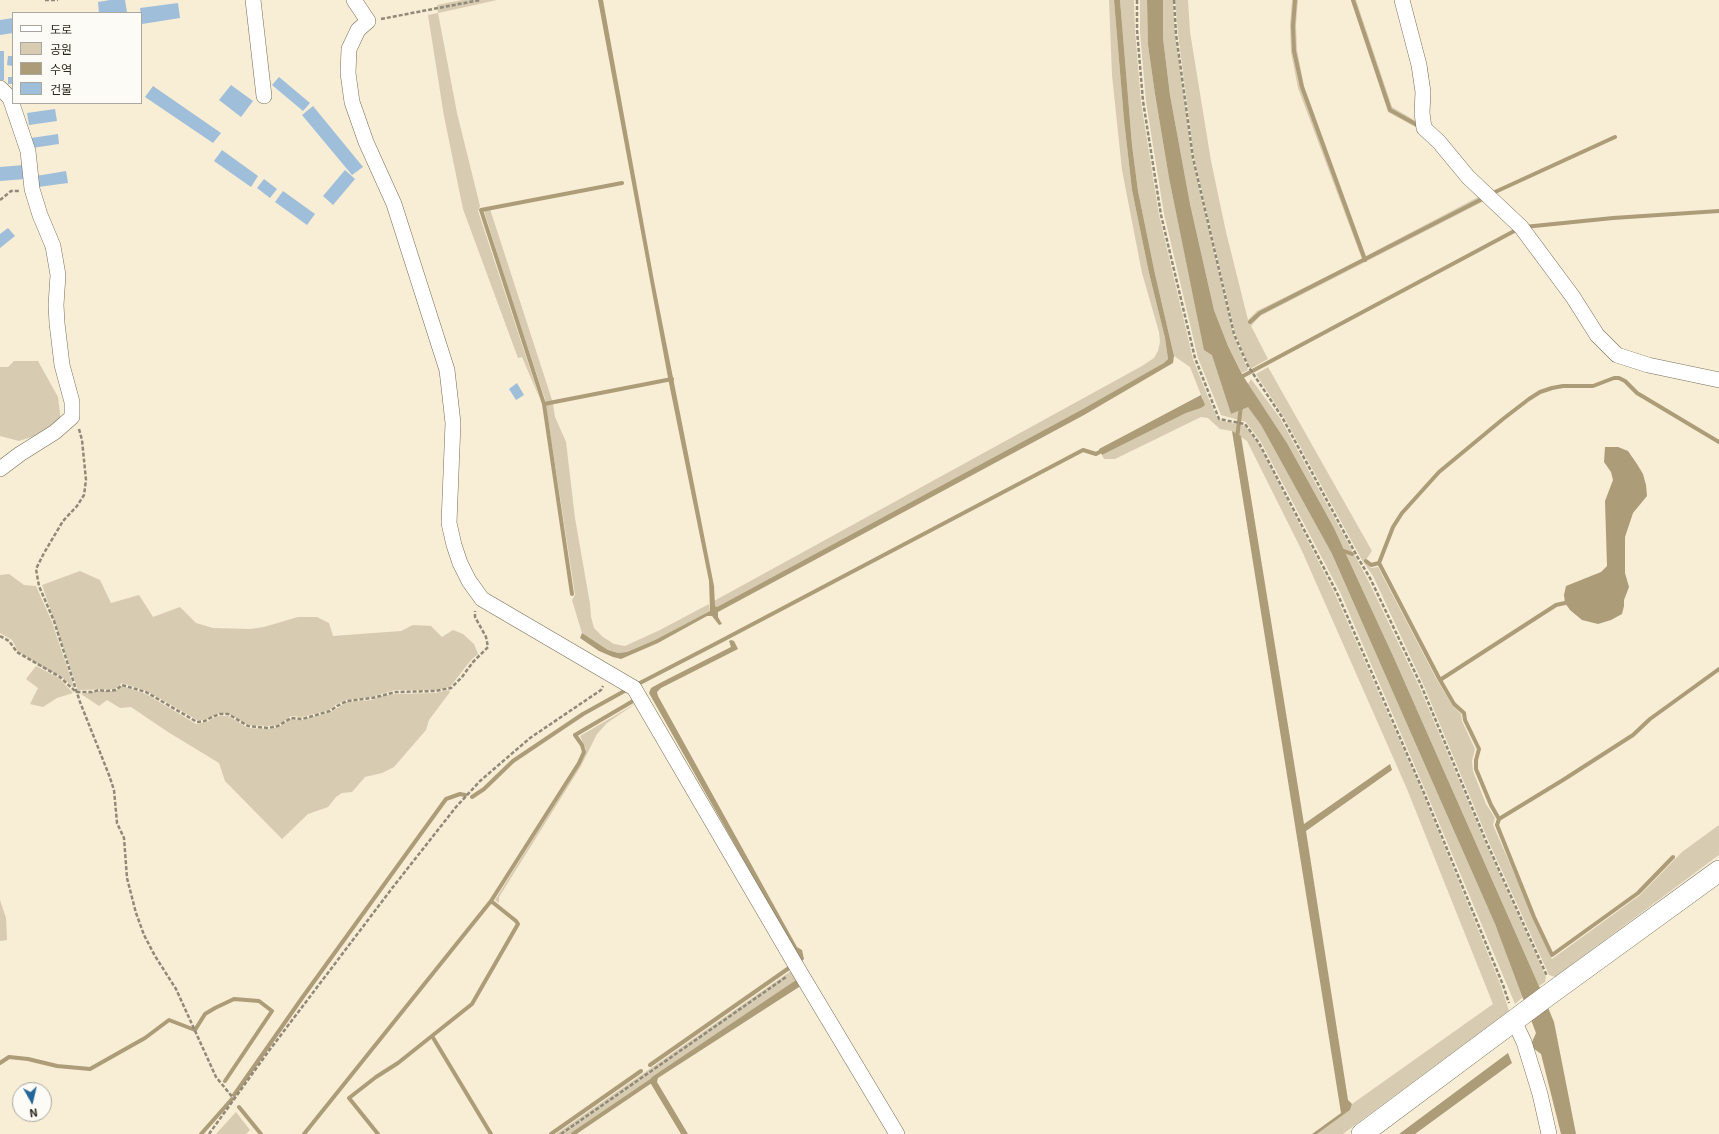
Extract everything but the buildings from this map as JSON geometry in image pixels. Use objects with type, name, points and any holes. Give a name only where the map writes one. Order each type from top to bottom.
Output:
[{"type":"main road","points":[[1362,1134],[1551,993],[1719,871]]},
{"type":"street","points":[[253,0],[264,96]]},
{"type":"street","points":[[354,0],[368,21],[358,30],[350,49],[348,73],[352,102],[366,142],[394,204],[447,370],[453,422],[450,523],[454,545],[460,563],[469,581],[482,599],[634,688],[798,969],[897,1134]]},
{"type":"street","points":[[1402,0],[1419,65],[1423,92],[1422,113],[1424,128],[1439,142],[1468,177],[1521,227],[1573,297],[1597,335],[1617,355],[1648,365],[1719,380]]},
{"type":"street","points":[[0,88],[10,98],[12,104]]},
{"type":"street","points":[[0,469],[20,454],[55,432],[72,417],[72,402],[62,365],[56,305],[58,275],[53,246],[40,215],[32,189],[28,151],[12,104]]},
{"type":"street","points":[[1519,1018],[1524,1042],[1540,1094],[1549,1134]]},
{"type":"path","points":[[45,0],[58,0]]},
{"type":"path","points":[[368,21],[480,0]]},
{"type":"path","points":[[1137,0],[1137,30],[1143,101],[1161,215],[1195,358],[1219,419],[1245,424],[1259,443],[1338,594],[1424,793],[1503,985],[1519,1018]]},
{"type":"path","points":[[1174,0],[1176,34],[1193,158],[1234,334],[1248,366],[1282,417],[1370,578],[1421,685],[1551,993]]},
{"type":"path","points":[[0,200],[11,191],[32,189]]},
{"type":"path","points":[[72,402],[82,440],[86,480],[84,495],[77,506],[63,521],[36,569],[40,586],[54,621],[76,692],[114,790],[117,823],[124,838],[127,878],[136,913],[144,935],[155,956],[176,989],[216,1077],[234,1099]]},
{"type":"path","points":[[0,636],[9,641],[18,652],[60,677],[76,692],[116,690],[122,685],[146,692],[196,722],[205,721],[220,714],[228,714],[248,726],[268,728],[278,726],[291,718],[302,719],[330,711],[347,701],[372,698],[396,692],[435,691],[451,688],[488,647],[481,626],[475,617],[475,608],[482,599]]},
{"type":"path","points":[[209,1134],[393,887],[456,807],[480,780],[530,738],[601,690],[606,677],[605,671]]},
{"type":"path","points":[[561,1134],[798,969]]},
{"type":"green space","points":[[462,0],[497,0],[438,13],[437,5]]},
{"type":"green space","points":[[1109,0],[1114,0],[1124,120],[1132,190],[1149,273],[1165,338],[1168,359],[1165,363],[1081,410],[717,607],[715,606],[714,601],[1142,366],[1154,358],[1158,351],[1160,342],[1159,332],[1142,273],[1122,170],[1112,75]]},
{"type":"green space","points":[[1120,0],[1134,0],[1141,102],[1159,215],[1193,359],[1218,420],[1245,426],[1258,443],[1336,596],[1423,794],[1501,986],[1509,1011],[1343,1134],[1317,1134],[1350,1110],[1352,1104],[1493,1004],[1407,789],[1302,551],[1247,441],[1232,431],[1220,429],[1208,418],[1201,417],[1115,459],[1104,459],[1102,455],[1186,413],[1201,408],[1203,398],[1190,367],[1174,356],[1155,274],[1138,191],[1132,145]]},
{"type":"green space","points":[[1140,0],[1147,0],[1148,45],[1155,94],[1169,178],[1192,289],[1231,414],[1248,406],[1261,425],[1332,554],[1495,924],[1523,997],[1515,1004],[1341,594],[1261,442],[1246,422],[1221,415],[1198,358],[1164,214],[1146,102],[1140,32]]},
{"type":"green space","points":[[1163,0],[1173,0],[1175,34],[1192,158],[1233,334],[1248,370],[1242,373],[1228,346],[1214,310],[1190,204],[1170,95],[1163,38]]},
{"type":"green space","points":[[1175,0],[1188,0],[1190,32],[1211,161],[1226,232],[1248,320],[1257,311],[1362,259],[1298,88],[1291,52],[1290,25],[1292,0],[1298,0],[1296,25],[1297,50],[1304,86],[1366,256],[1482,195],[1486,200],[1260,316],[1251,326],[1268,359],[1250,369],[1235,333],[1194,157]]},
{"type":"green space","points":[[1351,0],[1356,0],[1392,107],[1421,124],[1419,129],[1388,112]]},
{"type":"green space","points":[[438,13],[457,113],[480,206],[478,211],[540,399],[522,357],[518,358],[463,209],[444,116],[428,15]]},
{"type":"green space","points":[[490,209],[552,402],[546,402],[514,307],[484,211]]},
{"type":"green space","points":[[14,361],[38,361],[58,397],[61,422],[50,431],[19,441],[0,436],[0,367],[8,367]]},
{"type":"green space","points":[[1268,367],[1372,551],[1365,561],[1371,568],[1378,567],[1437,680],[1452,705],[1461,714],[1462,721],[1475,749],[1472,761],[1473,771],[1486,804],[1495,818],[1493,825],[1552,959],[1640,895],[1682,852],[1719,825],[1719,855],[1555,977],[1549,975],[1488,840],[1424,686],[1373,576],[1362,560],[1284,417],[1256,374]]},
{"type":"green space","points":[[1251,379],[1280,418],[1368,580],[1419,686],[1485,842],[1546,977],[1545,982],[1539,986],[1394,658],[1334,528],[1287,443],[1248,384]]},
{"type":"green space","points":[[553,404],[555,417],[566,442],[575,518],[594,628],[603,637],[614,644],[625,646],[660,630],[709,604],[710,611],[655,640],[627,652],[618,653],[608,650],[582,633],[572,600],[575,595],[546,405]]},
{"type":"green space","points":[[80,571],[100,580],[111,603],[139,595],[153,617],[180,607],[196,623],[213,628],[250,629],[264,627],[298,617],[317,617],[329,623],[333,636],[401,631],[413,625],[431,626],[442,637],[453,630],[463,634],[474,644],[478,654],[471,660],[450,687],[435,690],[395,690],[371,697],[346,700],[335,705],[329,710],[302,717],[291,716],[278,725],[248,725],[229,714],[219,713],[205,720],[197,720],[147,691],[122,683],[115,689],[78,690],[42,585]]},
{"type":"green space","points":[[9,574],[24,585],[36,586],[52,622],[74,688],[61,676],[43,668],[18,651],[12,640],[0,633],[0,575]]},
{"type":"green space","points":[[36,666],[59,678],[73,693],[57,698],[43,707],[30,704],[38,688],[26,679]]},
{"type":"green space","points":[[122,686],[146,694],[196,724],[207,722],[220,716],[228,716],[248,728],[269,729],[279,727],[291,719],[302,720],[331,712],[347,702],[372,700],[381,696],[396,694],[435,693],[449,690],[450,692],[429,720],[426,730],[394,767],[382,773],[365,777],[352,792],[342,793],[336,797],[328,807],[308,814],[282,839],[225,781],[219,763],[168,732],[131,707],[120,708],[107,700],[99,706],[81,694],[99,691],[116,691]]},
{"type":"green space","points":[[638,702],[607,723],[597,734],[581,766],[499,897],[499,903],[495,900],[580,764],[586,749],[580,736]]},
{"type":"green space","points":[[0,900],[6,918],[7,940],[0,941]]},
{"type":"green space","points":[[791,971],[796,980],[570,1134],[556,1134]]},
{"type":"green space","points":[[236,1112],[250,1130],[246,1134],[216,1134]]},
{"type":"water","points":[[598,0],[603,0],[654,281],[714,586],[715,606],[717,607],[1081,410],[1164,363],[1168,359],[1165,338],[1149,273],[1132,190],[1124,120],[1114,0],[1120,0],[1132,145],[1138,191],[1174,356],[1173,363],[1084,415],[718,612],[718,617],[722,624],[719,625],[712,616],[707,616],[658,643],[621,659],[599,651],[580,638],[582,633],[608,650],[618,653],[627,652],[655,640],[710,611],[710,609],[709,581],[669,383]]},
{"type":"water","points":[[1147,0],[1163,0],[1163,38],[1170,95],[1190,204],[1214,310],[1228,346],[1243,376],[1287,443],[1334,528],[1394,658],[1539,986],[1554,1022],[1576,1134],[1561,1134],[1541,1054],[1533,1048],[1532,1042],[1536,1033],[1495,924],[1332,554],[1261,425],[1248,407],[1231,414],[1212,355],[1204,350],[1169,178],[1155,94],[1148,45]]},
{"type":"water","points":[[1201,395],[1205,405],[1201,408],[1186,413],[1102,455],[1099,449]]},
{"type":"water","points":[[1232,431],[1241,436],[1304,824],[1390,764],[1392,770],[1306,831],[1348,1100],[1352,1104],[1350,1110],[1317,1134],[1312,1134],[1341,1113]]},
{"type":"water","points":[[1605,447],[1618,447],[1628,451],[1643,474],[1647,496],[1633,513],[1625,537],[1625,573],[1629,587],[1624,600],[1622,614],[1611,620],[1598,624],[1582,620],[1570,610],[1565,603],[1564,595],[1566,586],[1601,572],[1607,566],[1605,501],[1613,480],[1611,472],[1604,462]]},
{"type":"water","points":[[729,641],[734,641],[738,649],[661,688],[657,692],[797,947],[802,950],[804,959],[801,962],[649,693],[651,688],[731,647]]},
{"type":"water","points":[[796,980],[800,984],[799,987],[658,1078],[657,1082],[688,1134],[681,1134],[651,1084],[650,1080],[652,1077]]},
{"type":"water","points":[[1508,1053],[1512,1063],[1415,1134],[1399,1134]]},
{"type":"waterway","points":[[1295,0],[1293,26],[1294,51],[1302,87],[1365,260]]},
{"type":"waterway","points":[[1353,0],[1390,110],[1419,126]]},
{"type":"waterway","points":[[1495,192],[1615,137]]},
{"type":"waterway","points":[[544,404],[481,210],[622,183]]},
{"type":"waterway","points":[[1250,322],[1260,313],[1484,198]]},
{"type":"waterway","points":[[1524,227],[1613,218],[1719,211]]},
{"type":"waterway","points":[[1243,376],[1518,229]]},
{"type":"waterway","points":[[1366,561],[1371,565],[1379,563],[1393,527],[1402,513],[1439,472],[1503,419],[1540,392],[1563,386],[1593,386],[1614,378],[1619,378],[1625,381],[1637,393],[1719,442]]},
{"type":"waterway","points":[[572,594],[544,404],[672,379]]},
{"type":"waterway","points":[[1237,438],[1241,406]]},
{"type":"waterway","points":[[636,685],[1083,450],[1096,454],[1105,449]]},
{"type":"waterway","points":[[1344,551],[1352,554]]},
{"type":"waterway","points":[[1379,563],[1440,680],[1454,704],[1464,713],[1465,720],[1479,749],[1476,760],[1476,769],[1491,805],[1499,819],[1497,825],[1534,917],[1552,955],[1638,893],[1673,857]]},
{"type":"waterway","points":[[1440,680],[1556,605],[1565,603]]},
{"type":"waterway","points":[[1499,819],[1633,735],[1650,719],[1719,669]]},
{"type":"waterway","points":[[472,797],[484,789],[513,761],[583,714],[628,689]]},
{"type":"waterway","points":[[304,1134],[491,901],[579,763],[584,752],[582,745],[575,735],[633,701]]},
{"type":"waterway","points":[[234,1095],[446,799],[460,794],[465,795]]},
{"type":"waterway","points":[[378,1134],[349,1098],[376,1077],[398,1063],[472,1004],[518,924],[491,901]]},
{"type":"waterway","points":[[650,1065],[789,968]]},
{"type":"waterway","points":[[0,1063],[9,1057],[28,1059],[57,1066],[90,1069],[145,1038],[169,1020],[195,1030],[205,1014],[234,999],[259,1001],[272,1011],[225,1081]]},
{"type":"waterway","points":[[432,1036],[491,1134]]},
{"type":"waterway","points":[[551,1134],[641,1071]]},
{"type":"waterway","points":[[573,1134],[654,1079]]},
{"type":"waterway","points":[[201,1134],[232,1099]]},
{"type":"waterway","points":[[239,1107],[261,1134]]}]
